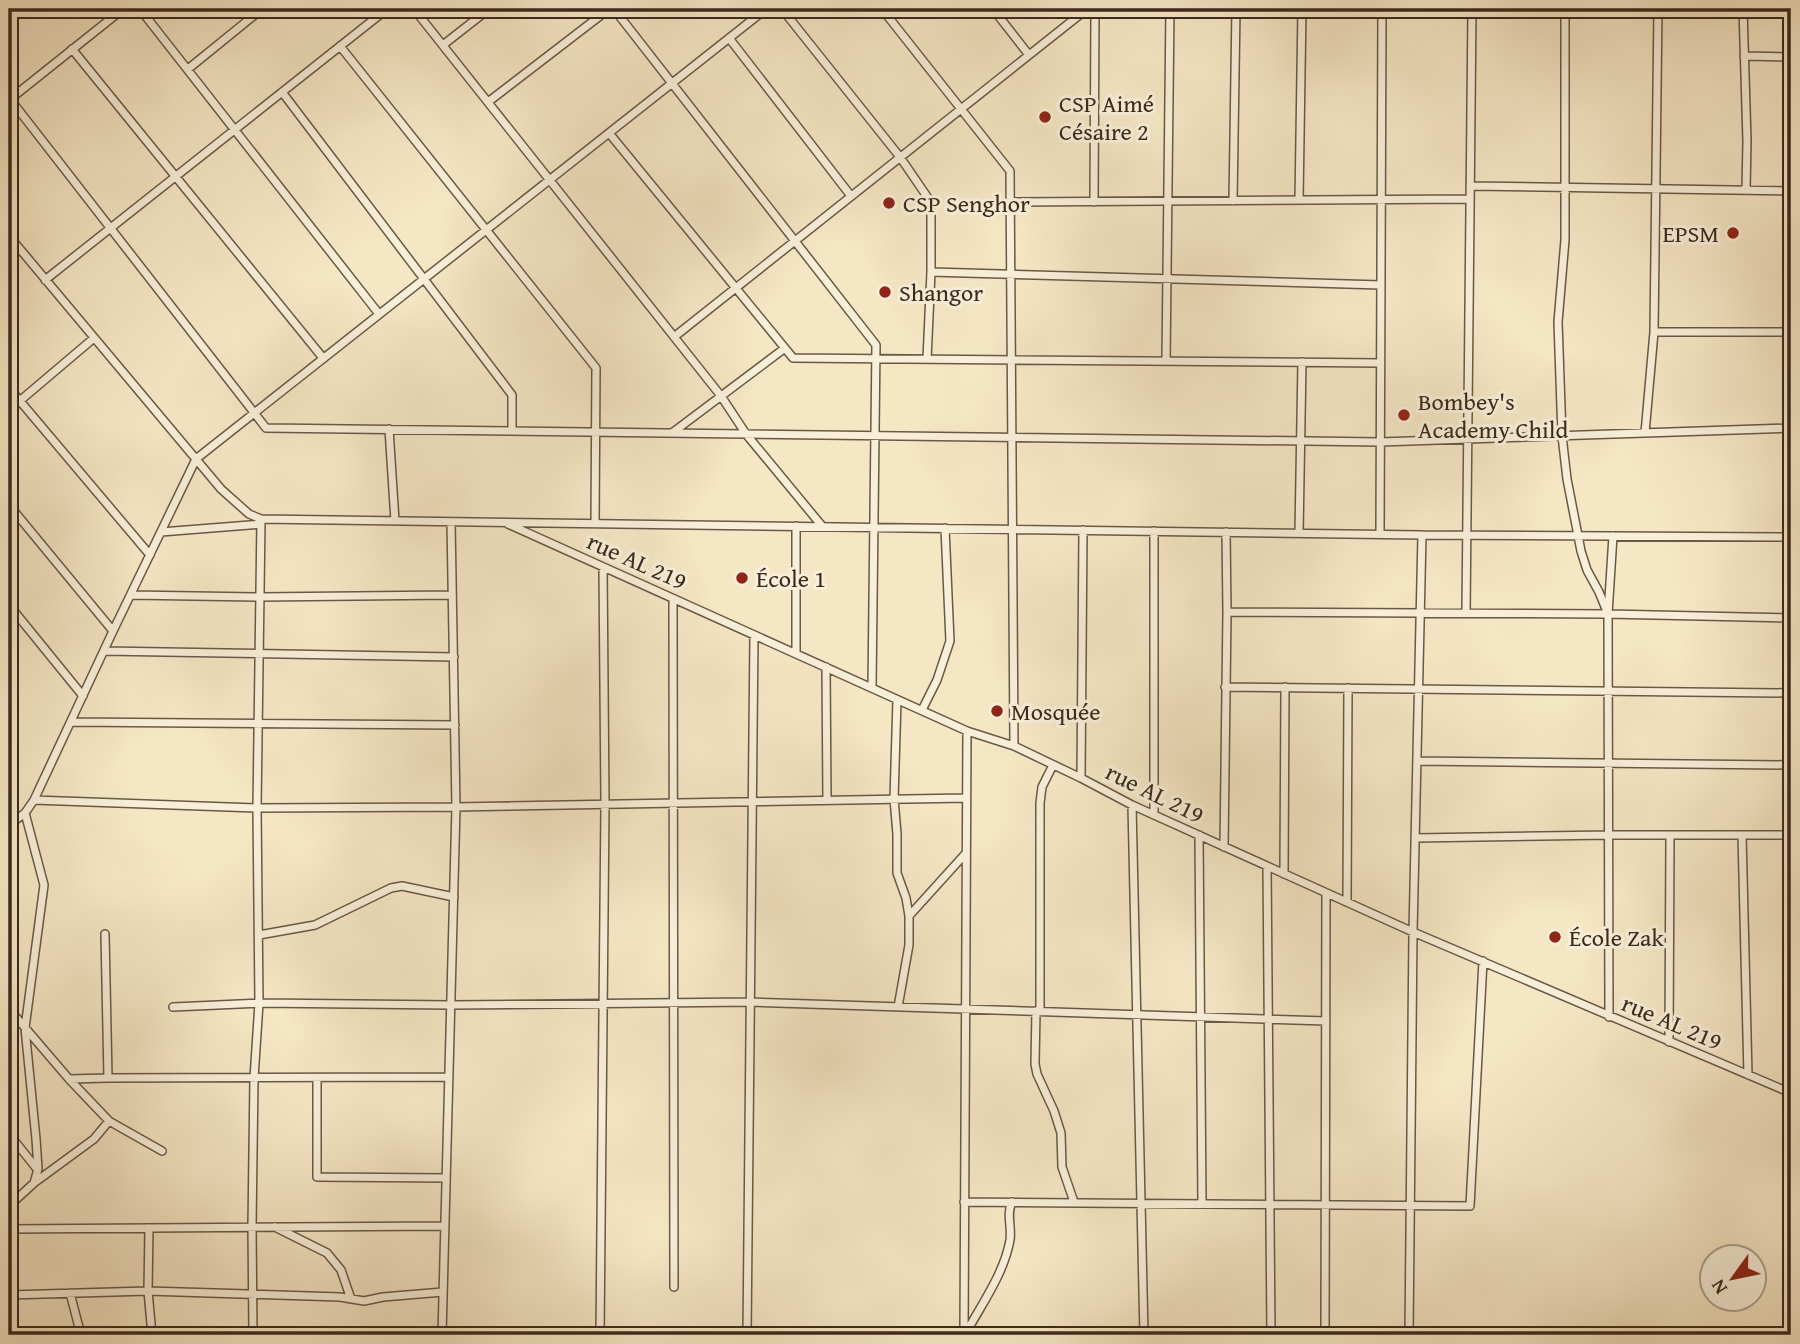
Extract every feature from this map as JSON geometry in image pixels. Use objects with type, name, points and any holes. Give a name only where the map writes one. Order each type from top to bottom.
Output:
[{"type":"street","points":[[123,9],[9,100],[266,428],[1380,442],[1791,428]]},
{"type":"street","points":[[141,9],[379,314]]},
{"type":"street","points":[[188,69],[262,9]]},
{"type":"street","points":[[45,280],[387,9]]},
{"type":"street","points":[[414,9],[721,396],[746,434],[822,526]]},
{"type":"street","points":[[443,45],[489,9]]},
{"type":"street","points":[[488,102],[612,9],[876,345],[872,688]]},
{"type":"street","points":[[9,825],[25,813],[34,800],[196,459],[766,9]]},
{"type":"street","points":[[782,9],[900,157],[930,204],[931,272],[927,359]]},
{"type":"street","points":[[882,9],[1010,170],[1014,746]]},
{"type":"street","points":[[993,9],[1028,55]]},
{"type":"street","points":[[674,337],[1087,9]]},
{"type":"street","points":[[1094,202],[1095,9]]},
{"type":"street","points":[[1166,361],[1170,9]]},
{"type":"street","points":[[1233,201],[1236,9]]},
{"type":"street","points":[[1299,200],[1302,9]]},
{"type":"street","points":[[1380,534],[1382,9]]},
{"type":"street","points":[[1466,614],[1472,9]]},
{"type":"street","points":[[1565,9],[1565,240],[1559,322],[1562,436],[1577,536],[1587,570],[1608,614]]},
{"type":"street","points":[[1645,433],[1654,332],[1658,9]]},
{"type":"street","points":[[1743,9],[1746,190]]},
{"type":"street","points":[[729,38],[851,196]]},
{"type":"street","points":[[340,46],[596,368],[595,523]]},
{"type":"street","points":[[72,49],[323,358]]},
{"type":"street","points":[[1744,56],[1791,57]]},
{"type":"street","points":[[282,92],[512,395],[512,431]]},
{"type":"street","points":[[609,133],[793,358],[1380,363]]},
{"type":"street","points":[[1470,186],[1791,191]]},
{"type":"street","points":[[1010,202],[1470,199]]},
{"type":"street","points":[[9,236],[221,489],[248,514],[261,521]]},
{"type":"street","points":[[931,272],[1381,285]]},
{"type":"street","points":[[1654,332],[1791,332]]},
{"type":"street","points":[[9,411],[94,338]]},
{"type":"street","points":[[672,433],[785,348]]},
{"type":"street","points":[[1298,533],[1302,362]]},
{"type":"street","points":[[9,388],[150,555]]},
{"type":"street","points":[[389,429],[395,521]]},
{"type":"street","points":[[9,507],[113,631]]},
{"type":"street","points":[[253,1335],[254,1078],[259,1003],[257,808],[261,521]]},
{"type":"street","points":[[161,532],[261,521],[395,521],[1422,535],[1791,537]]},
{"type":"street","points":[[442,1335],[456,807],[452,522]]},
{"type":"street","name":"rue AL 219","points":[[505,523],[967,731],[1014,746],[1132,805],[1413,932],[1791,1093]]},
{"type":"street","points":[[796,526],[796,654]]},
{"type":"street","points":[[922,710],[937,680],[950,641],[945,528]]},
{"type":"street","points":[[1081,778],[1083,530]]},
{"type":"street","points":[[1154,531],[1154,815]]},
{"type":"street","points":[[1223,846],[1226,532]]},
{"type":"street","points":[[1409,1335],[1413,932],[1422,535]]},
{"type":"street","points":[[1609,1017],[1608,614],[1613,536]]},
{"type":"street","points":[[600,1335],[606,804],[603,567]]},
{"type":"street","points":[[131,595],[452,595]]},
{"type":"street","points":[[673,598],[674,1287]]},
{"type":"street","points":[[9,605],[83,696]]},
{"type":"street","points":[[1227,612],[1791,618]]},
{"type":"street","points":[[747,1335],[754,635]]},
{"type":"street","points":[[104,651],[454,657]]},
{"type":"street","points":[[826,667],[827,800]]},
{"type":"street","points":[[1225,687],[1791,693]]},
{"type":"street","points":[[1284,874],[1285,687]]},
{"type":"street","points":[[1347,902],[1348,688]]},
{"type":"street","points":[[897,700],[894,799],[897,873],[909,916],[909,945],[898,1007]]},
{"type":"street","points":[[71,722],[454,725]]},
{"type":"street","points":[[964,1335],[967,731]]},
{"type":"street","points":[[1417,761],[1791,765]]},
{"type":"street","points":[[1054,765],[1042,787],[1040,803],[1035,1064],[1055,1111],[1061,1133],[1062,1167],[1074,1202]]},
{"type":"street","points":[[34,800],[257,808],[966,798]]},
{"type":"street","points":[[1132,805],[1144,1335]]},
{"type":"street","points":[[25,813],[44,885],[25,1028],[38,1169],[34,1183]]},
{"type":"street","points":[[1199,835],[1202,1203]]},
{"type":"street","points":[[1668,1041],[1670,835]]},
{"type":"street","points":[[1742,835],[1748,1075]]},
{"type":"street","points":[[1415,838],[1791,835]]},
{"type":"street","points":[[909,916],[966,852]]},
{"type":"street","points":[[1267,866],[1271,1335]]},
{"type":"street","points":[[258,935],[315,925],[391,888],[402,886],[454,897]]},
{"type":"street","points":[[1325,1335],[1326,893]]},
{"type":"street","points":[[105,934],[108,1078]]},
{"type":"street","points":[[964,1202],[1470,1206],[1483,961]]},
{"type":"street","points":[[173,1007],[259,1003],[451,1005],[750,1002],[1326,1021]]},
{"type":"street","points":[[9,1009],[108,1121],[162,1151]]},
{"type":"street","points":[[69,1079],[449,1077]]},
{"type":"street","points":[[317,1078],[317,1177],[446,1178]]},
{"type":"street","points":[[9,1206],[34,1183],[94,1139],[108,1121]]},
{"type":"street","points":[[9,1134],[38,1169]]},
{"type":"street","points":[[964,1335],[1004,1259],[1010,1240],[1009,1209],[1012,1202]]},
{"type":"street","points":[[273,1226],[327,1253],[341,1270],[351,1299]]},
{"type":"street","points":[[9,1229],[445,1226]]},
{"type":"street","points":[[149,1228],[152,1335]]},
{"type":"street","points":[[9,1295],[149,1291],[340,1297],[364,1301],[443,1292]]},
{"type":"street","points":[[70,1293],[81,1335]]},
{"type":"place","name":"CSP Aimé Césaire 2","points":[[1045,117]]},
{"type":"place","name":"CSP Senghor","points":[[889,203]]},
{"type":"place","name":"EPSM","points":[[1733,233]]},
{"type":"place","name":"Shangor","points":[[885,292]]},
{"type":"place","name":"Bombey's Academy Child","points":[[1404,415]]},
{"type":"place","name":"École 1","points":[[742,578]]},
{"type":"place","name":"Mosquée","points":[[997,711]]},
{"type":"place","name":"École Zak","points":[[1555,937]]}]
